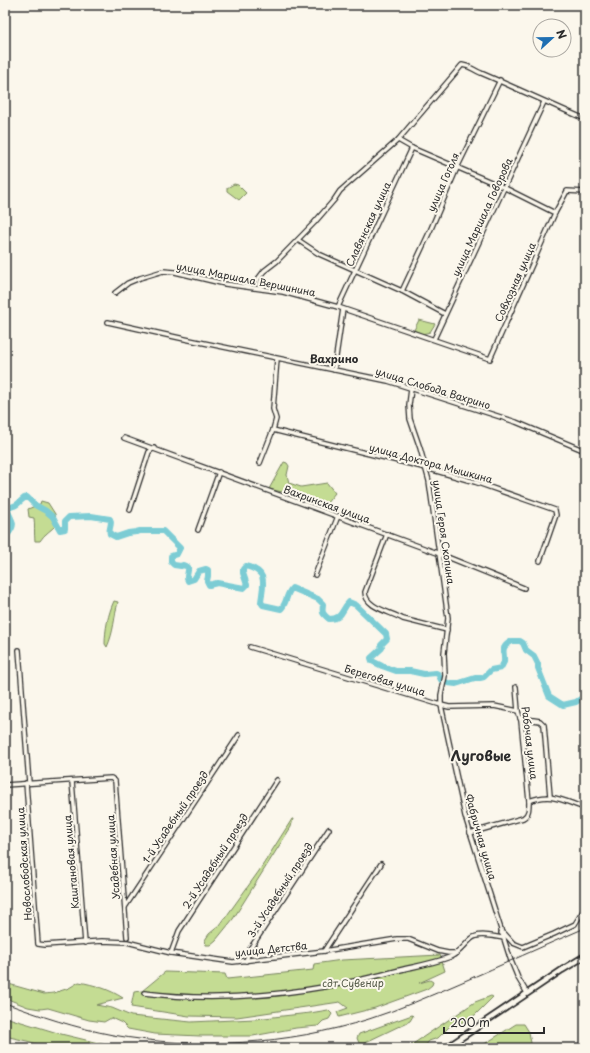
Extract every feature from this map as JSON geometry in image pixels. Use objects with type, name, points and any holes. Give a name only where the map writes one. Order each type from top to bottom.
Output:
[{"type":"main road","points":[[446,1048],[585,956]]},
{"type":"street","points":[[263,289],[259,285],[258,279],[261,275],[298,240],[334,200],[340,191],[398,140],[462,65],[470,66],[479,72],[500,80],[544,102],[585,119]]},
{"type":"street","name":"улица Гоголя","points":[[402,291],[457,168],[500,80]]},
{"type":"street","name":"улица Маршала Говорова","points":[[434,339],[544,102]]},
{"type":"street","points":[[398,140],[412,148],[505,188],[555,213]]},
{"type":"street","name":"Славянская улица","points":[[338,307],[412,148]]},
{"type":"street","name":"Совхозная улица","points":[[490,359],[555,213],[567,191],[585,192]]},
{"type":"street","points":[[298,240],[319,254],[402,291],[445,314]]},
{"type":"street","name":"улица Маршала Вершинина","points":[[115,293],[128,283],[146,276],[163,271],[175,272],[225,284],[283,292],[338,307],[490,359]]},
{"type":"street","points":[[334,370],[343,309]]},
{"type":"street","name":"улица Слобода Вахрино","points":[[108,322],[388,382],[516,422],[585,451]]},
{"type":"street","points":[[260,463],[276,419],[273,409],[278,359]]},
{"type":"street","name":"улица Героя Скопина","points":[[411,389],[409,405],[410,419],[426,468],[440,554],[448,618],[444,653],[444,681]]},
{"type":"street","name":"улица Доктора Мышкина","points":[[273,430],[426,468],[475,482],[555,510],[556,515],[540,561]]},
{"type":"street","name":"Вахринская улица","points":[[124,438],[387,534],[524,588]]},
{"type":"street","points":[[130,510],[149,452],[154,448]]},
{"type":"street","points":[[198,530],[219,472]]},
{"type":"street","points":[[315,575],[338,516]]},
{"type":"street","points":[[387,534],[365,592],[367,600],[387,613],[403,619],[447,630]]},
{"type":"street","name":"Береговая улица","points":[[250,647],[441,706],[494,706],[518,711]]},
{"type":"street","name":"Новослободская улица","points":[[19,650],[38,944]]},
{"type":"street","name":"Фабричная улица","points":[[444,681],[441,695],[441,706],[465,816],[511,962],[527,993]]},
{"type":"street","name":"Рабочая улица","points":[[516,687],[529,801]]},
{"type":"street","points":[[520,718],[540,721],[544,725],[550,796]]},
{"type":"street","name":"1-й Усадебный проезд","points":[[125,908],[239,735]]},
{"type":"street","name":"Усадебная улица","points":[[72,781],[111,778],[115,781],[127,937]]},
{"type":"street","name":"2-й Усадебный проезд","points":[[171,953],[179,931],[277,780]]},
{"type":"street","points":[[5,785],[72,781]]},
{"type":"street","name":"Каштановая улица","points":[[72,781],[85,943]]},
{"type":"street","points":[[470,833],[526,817],[529,801],[540,797],[550,796],[585,808],[585,810]]},
{"type":"street","name":"3-й Усадебный проезд","points":[[246,961],[250,949],[329,829]]},
{"type":"street","points":[[324,951],[381,864]]},
{"type":"street","points":[[501,933],[504,933],[517,946],[523,947],[575,924],[585,908]]},
{"type":"street","points":[[144,993],[212,998],[282,992],[353,981],[450,957],[457,953],[474,937],[487,936],[504,938]]},
{"type":"street","name":"улица Детства","points":[[38,944],[45,945],[102,941],[127,942],[171,953],[233,962],[324,951],[397,939],[408,939],[438,951],[457,953]]},
{"type":"green space","points":[[234,184],[238,185],[246,193],[239,200],[227,191],[227,188]]},
{"type":"green space","points":[[419,320],[435,324],[430,332],[422,334],[414,330]]},
{"type":"green space","points":[[284,462],[289,466],[287,475],[289,483],[301,487],[327,483],[335,493],[326,504],[314,503],[291,494],[269,489]]},
{"type":"green space","points":[[41,501],[48,503],[55,514],[57,524],[40,541],[35,541],[34,518],[29,517],[28,509],[40,504]]},
{"type":"green space","points":[[114,601],[118,602],[113,630],[107,647],[105,644],[106,628]]},
{"type":"green space","points":[[292,819],[291,827],[233,919],[216,940],[210,945],[206,945],[205,940],[209,934],[220,925],[259,871]]},
{"type":"green space","name":"сдт Сувенир","points":[[440,955],[445,971],[419,983],[430,980],[433,982],[427,989],[375,1008],[339,1017],[337,1012],[348,1008],[340,1002],[237,1017],[189,1016],[131,1007],[134,992],[142,991],[165,972],[225,974],[227,979],[313,970],[314,964],[342,960]]},
{"type":"green space","points":[[79,982],[102,988],[123,998],[96,1005],[112,1008],[131,1016],[191,1022],[255,1019],[328,1010],[332,1014],[329,1019],[323,1021],[318,1026],[296,1028],[253,1036],[155,1034],[128,1029],[122,1023],[111,1018],[104,1022],[89,1020],[48,1008],[40,1009],[28,1007],[5,998],[5,983],[44,994],[54,993],[69,988]]},
{"type":"green space","points":[[491,996],[493,997],[475,1015],[459,1024],[450,1026],[438,1038],[429,1041],[426,1045],[419,1048],[407,1048],[475,1002]]},
{"type":"green space","points":[[412,1015],[413,1016],[410,1021],[364,1043],[359,1043],[357,1038],[359,1034]]},
{"type":"green space","points":[[5,1017],[61,1034],[119,1048],[47,1048],[31,1042],[5,1036]]},
{"type":"green space","points":[[516,1024],[524,1024],[529,1032],[531,1043],[526,1048],[490,1048],[483,1045]]},
{"type":"waterway","points":[[5,533],[8,534],[13,526],[8,509],[27,497],[35,505],[53,517],[60,530],[65,529],[65,521],[69,517],[91,516],[110,519],[110,534],[116,537],[140,531],[163,531],[180,548],[177,554],[171,556],[171,562],[174,565],[183,565],[188,567],[188,581],[194,579],[199,571],[206,569],[208,570],[207,581],[209,585],[217,583],[244,588],[247,585],[243,573],[243,569],[246,566],[261,575],[263,580],[261,602],[263,605],[281,609],[292,588],[318,599],[323,604],[323,613],[329,619],[334,619],[339,616],[349,602],[356,605],[386,634],[387,639],[381,645],[382,648],[371,658],[372,661],[382,666],[396,671],[410,671],[424,674],[436,673],[441,680],[456,684],[475,678],[484,677],[491,670],[501,668],[504,662],[505,646],[512,641],[520,641],[523,643],[526,650],[534,656],[549,696],[563,705],[576,702],[585,696]]},
{"type":"railway","points":[[5,1003],[85,1029],[145,1040],[210,1043],[242,1042],[307,1035],[338,1028],[404,1007],[585,928]]},
{"type":"district","name":"Вахрино","points":[[334,359]]},
{"type":"district","name":"Луговые","points":[[481,756]]}]
